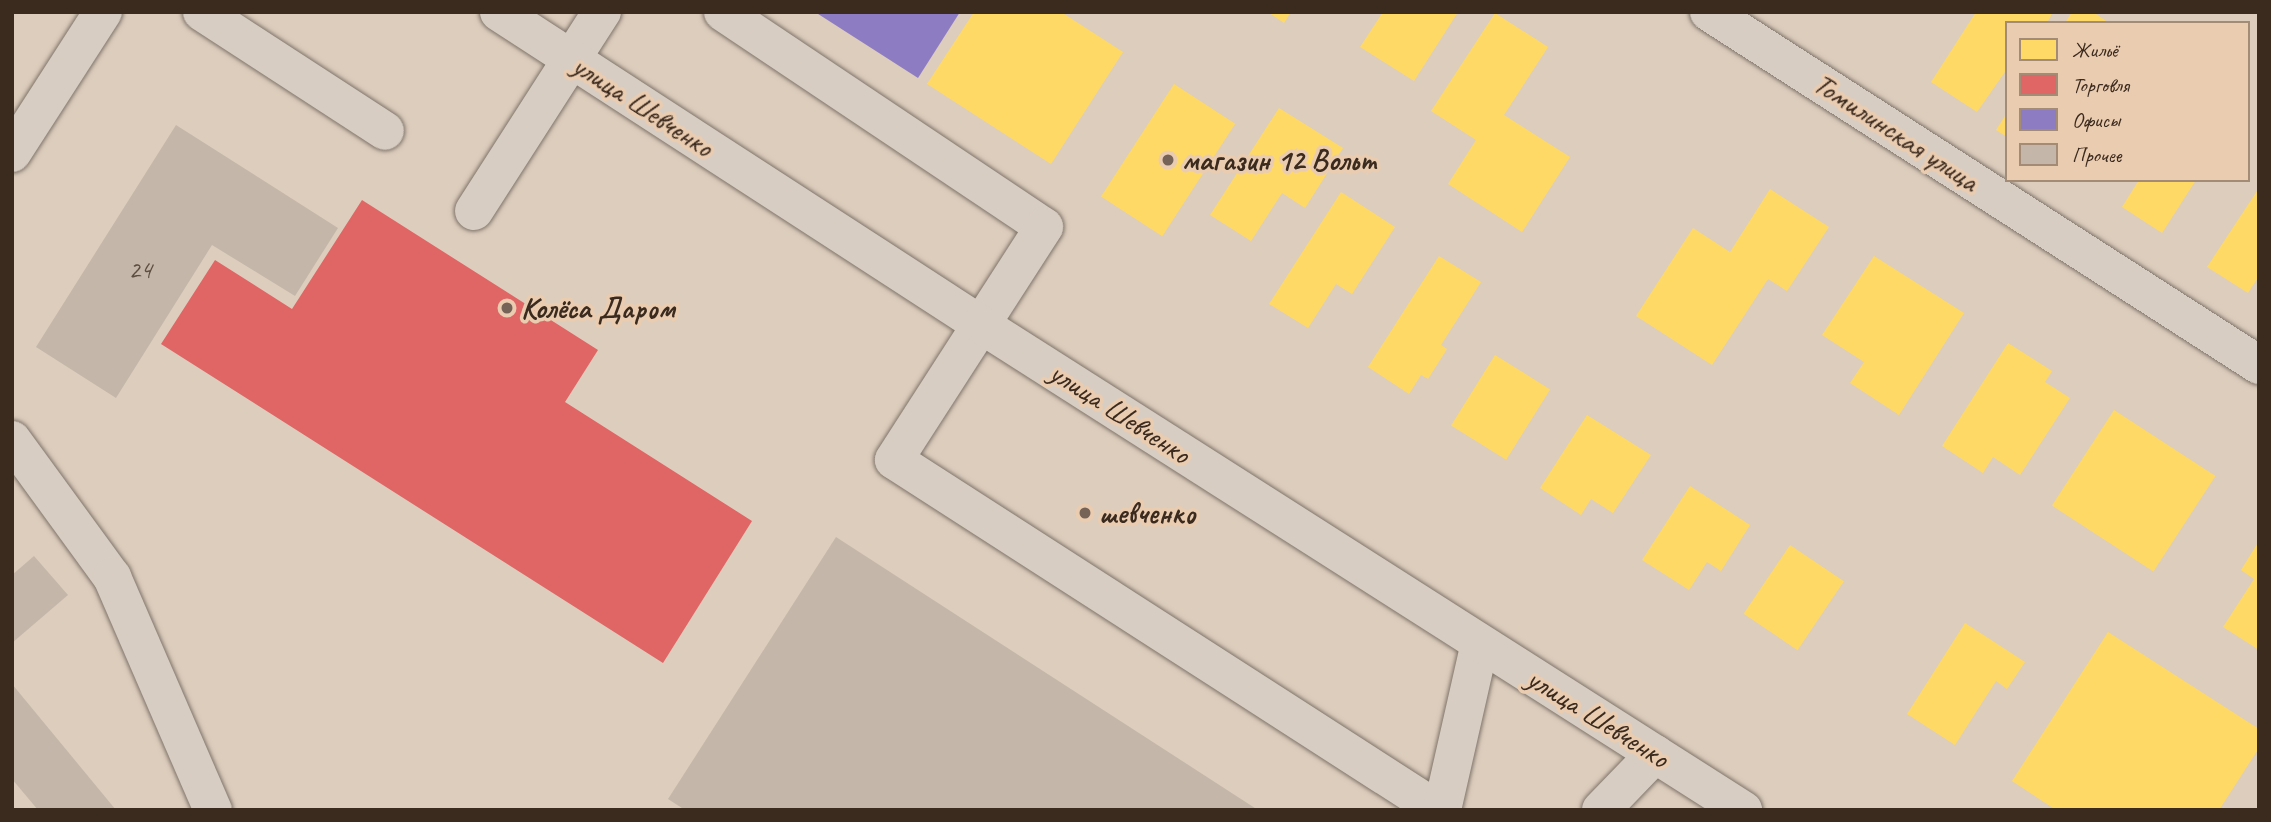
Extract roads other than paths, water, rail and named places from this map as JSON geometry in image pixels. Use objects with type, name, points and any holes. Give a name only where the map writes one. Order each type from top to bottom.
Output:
[{"type":"main road","points":[[12,153],[103,12]]},
{"type":"main road","points":[[202,12],[385,131]]},
{"type":"main road","name":"улица Шевченко","points":[[499,12],[980,324],[1743,810]]},
{"type":"main road","points":[[474,211],[602,12]]},
{"type":"main road","points":[[723,12],[1044,227],[894,460],[1440,810],[1480,643]]},
{"type":"main road","name":"Томилинская улица","points":[[1709,12],[2259,365]]},
{"type":"main road","points":[[12,440],[112,577],[213,810]]},
{"type":"main road","points":[[1601,810],[1655,754]]},
{"type":"place","name":"магазин 12 Вольт","points":[[1168,160]]},
{"type":"place","name":"Колёса Даром","points":[[507,308]]},
{"type":"place","name":"шевченко","points":[[1085,513]]}]
